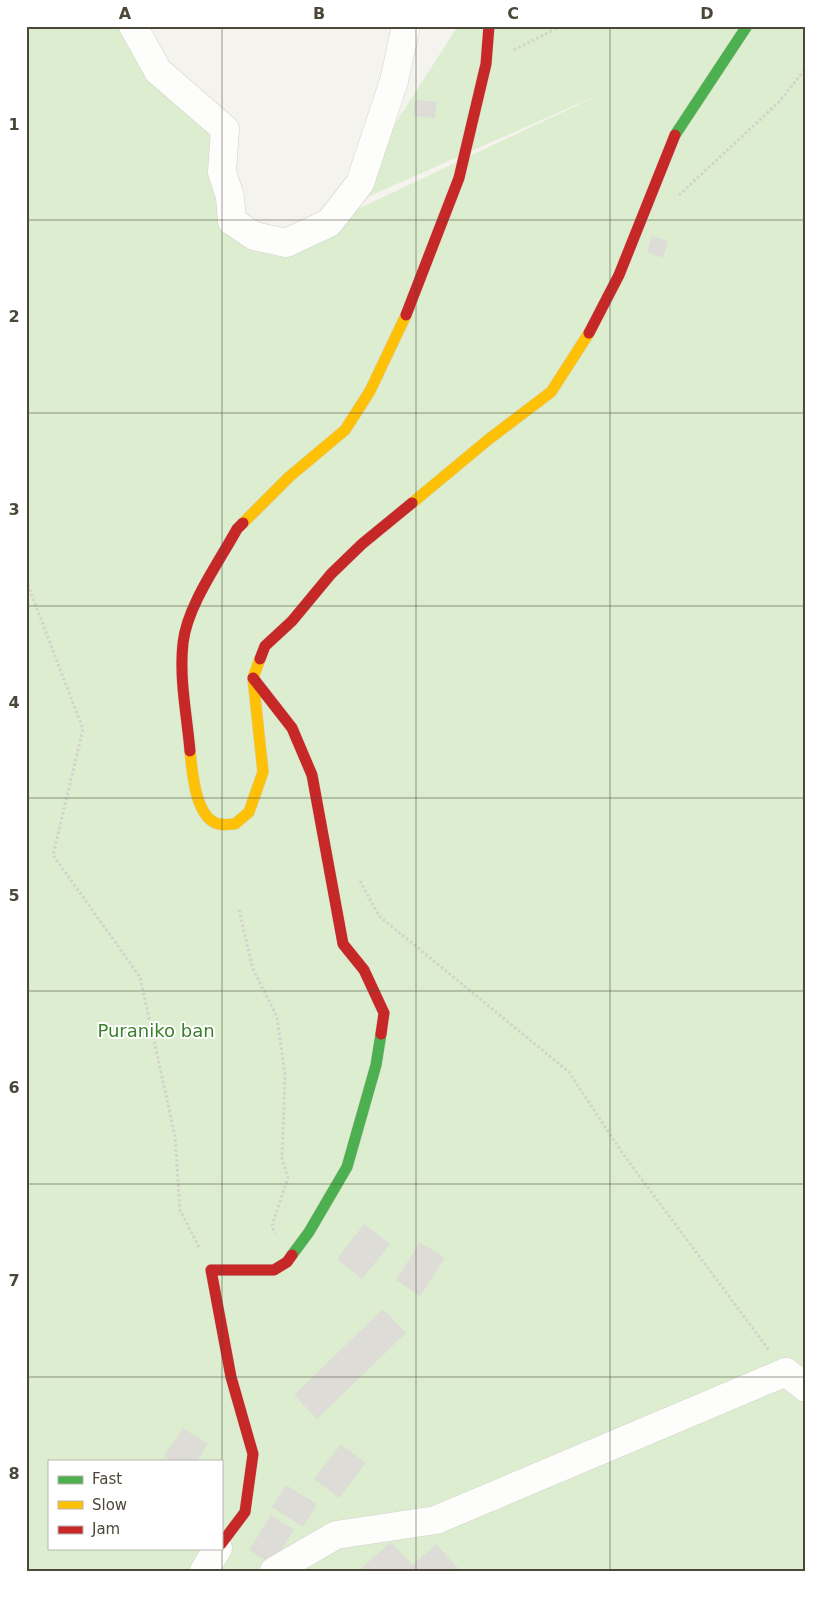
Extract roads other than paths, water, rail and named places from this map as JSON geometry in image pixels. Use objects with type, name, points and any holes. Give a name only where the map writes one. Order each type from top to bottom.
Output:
[{"type":"street","points":[[133,26],[158,71],[225,129],[222,172],[230,197],[232,221],[254,236],[286,243],[329,223],[360,183],[394,81],[406,26]]},
{"type":"street","points":[[489,26],[486,64],[459,178],[398,335],[370,391],[345,430],[289,477],[237,529],[191,613],[183,642],[182,672],[194,784],[207,817],[218,824],[235,824],[249,812],[263,772],[253,678],[265,646],[292,620],[331,574],[362,544],[488,439],[551,392],[593,327],[619,275],[633,234],[677,129],[747,26]]},
{"type":"street","points":[[222,1543],[245,1512],[253,1454],[231,1377],[211,1270],[274,1270],[287,1262],[309,1232],[347,1166],[376,1065],[384,1013],[364,970],[343,944],[312,775],[292,728],[253,678]]},
{"type":"street","points":[[274,1571],[336,1535],[436,1520],[796,1380]]},
{"type":"street","points":[[204,1571],[217,1550]]},
{"type":"park label","name":"Puraniko ban","points":[[156,1031]]}]
